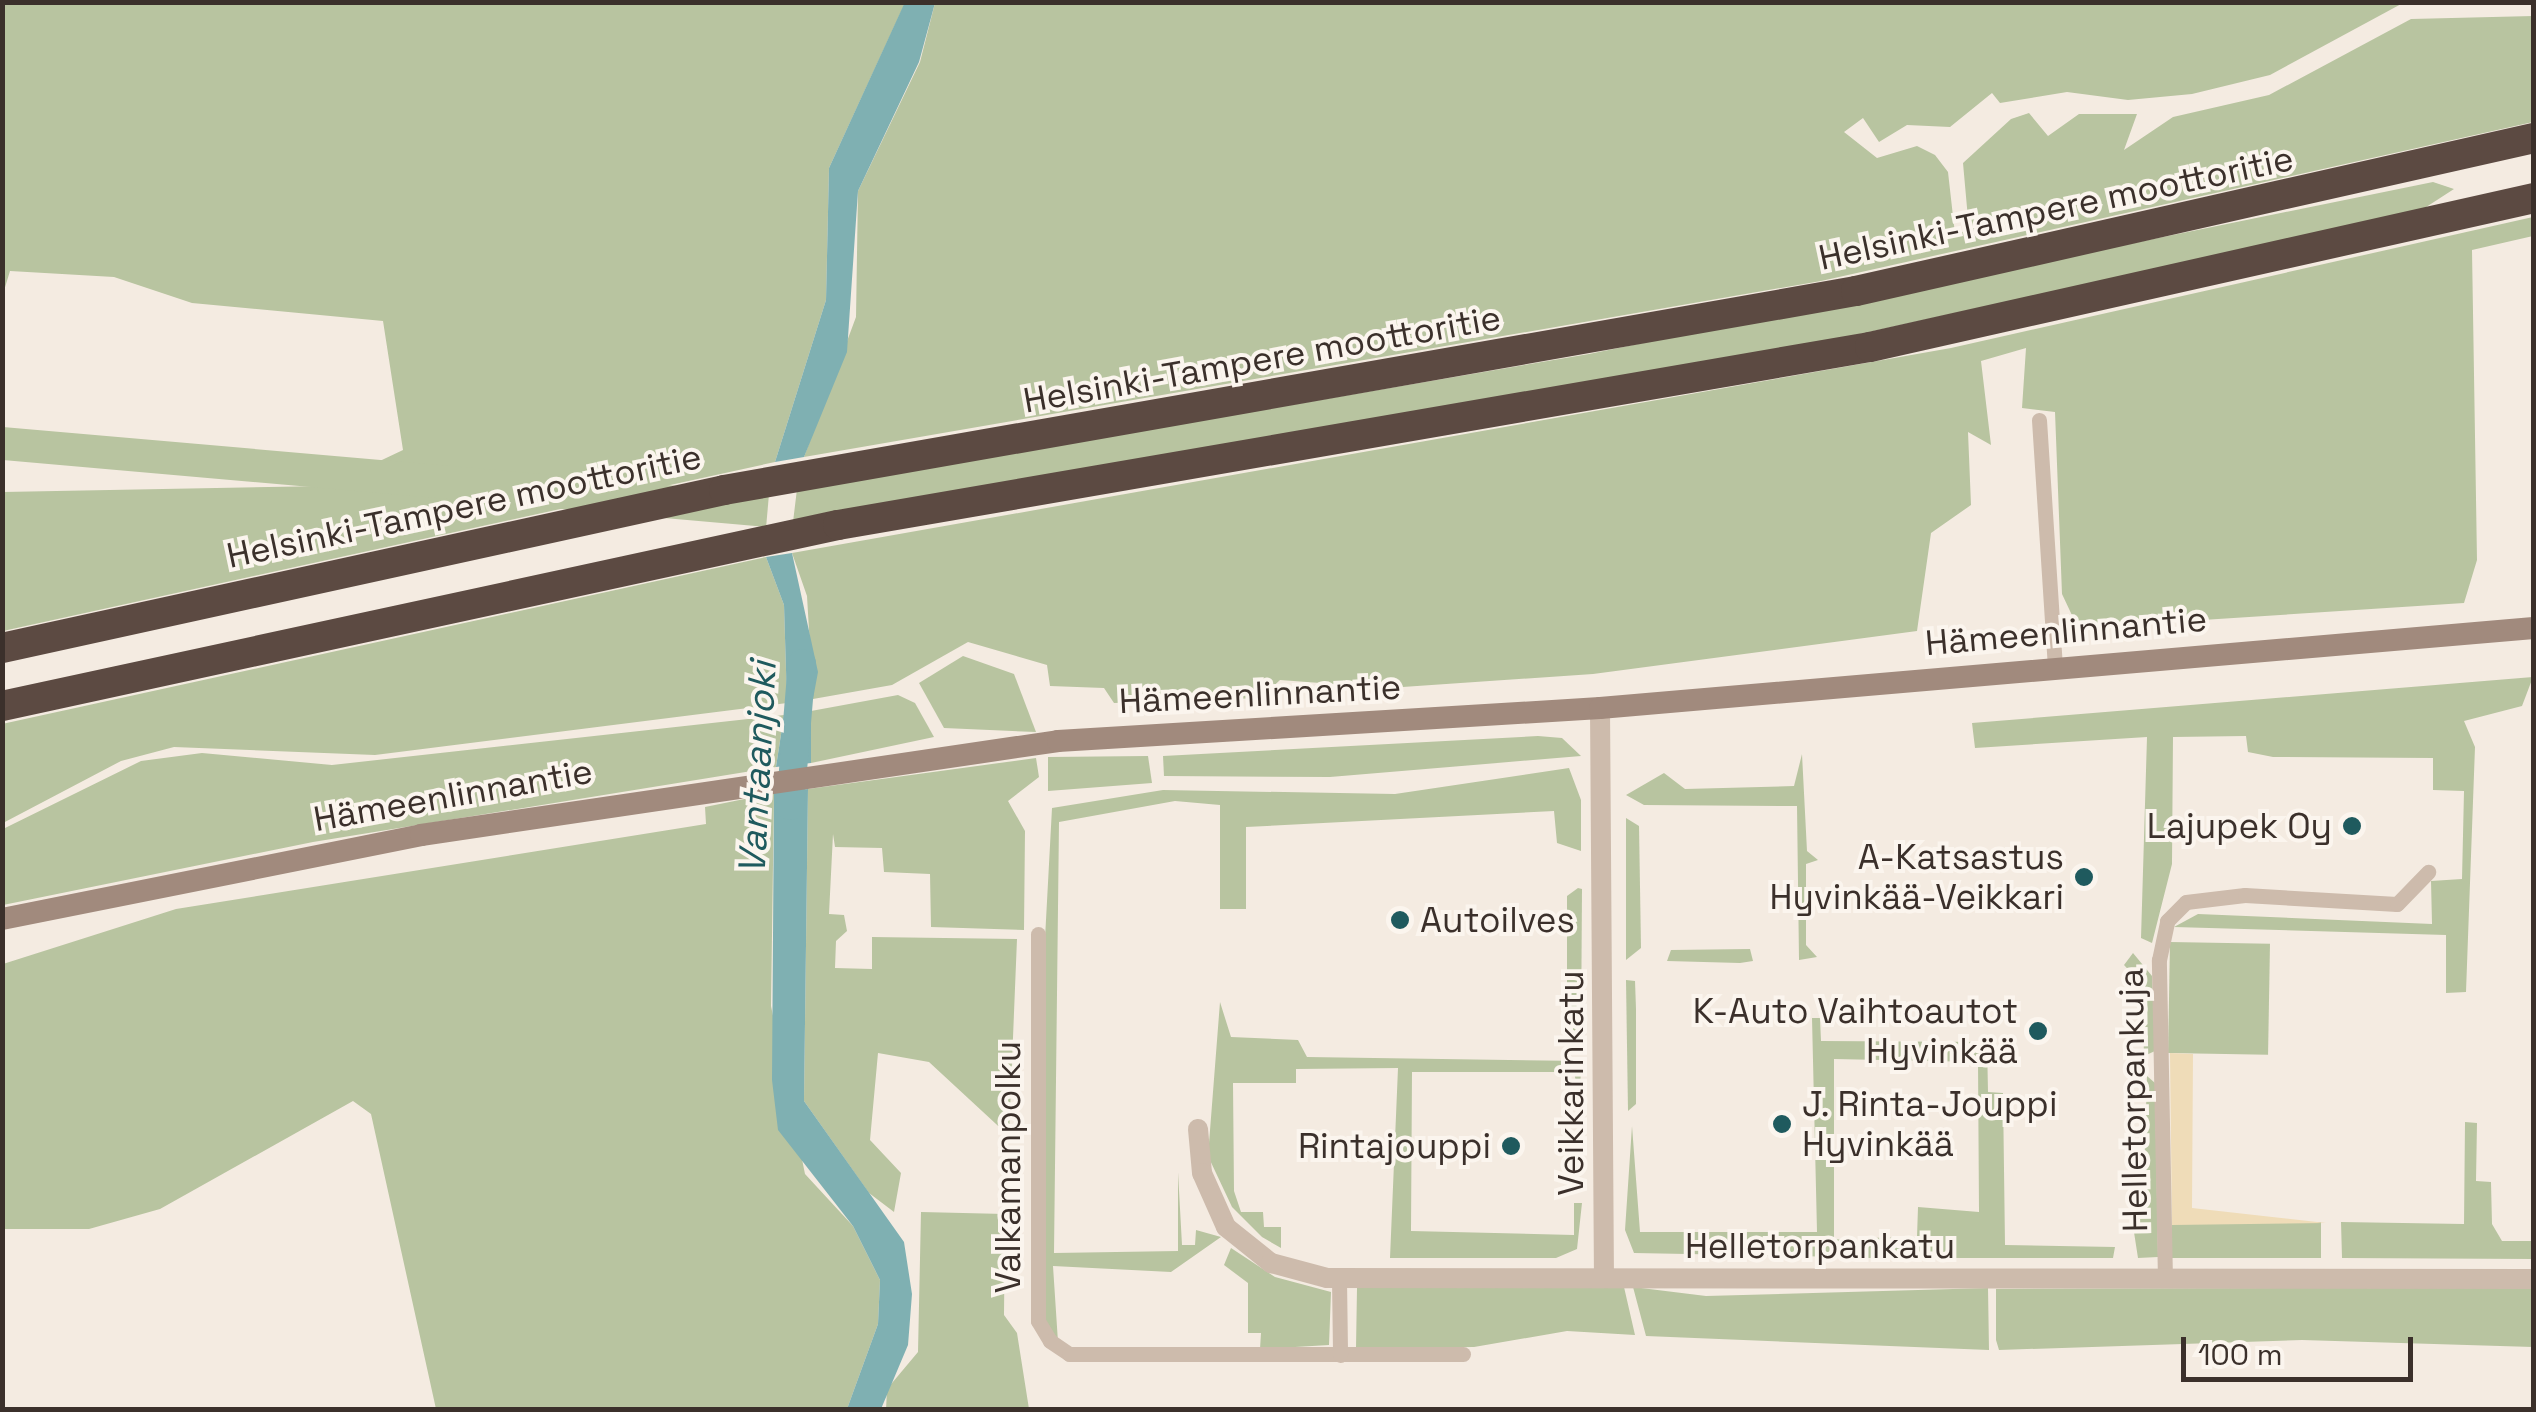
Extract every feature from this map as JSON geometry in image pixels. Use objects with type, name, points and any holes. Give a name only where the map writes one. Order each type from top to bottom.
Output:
[{"type":"highway","name":"Helsinki-Tampere moottoritie","points":[[2,648],[724,490],[1856,290],[2534,138]]},
{"type":"highway","points":[[2,706],[711,550],[1870,347],[2534,198]]},
{"type":"main road","name":"Hämeenlinnantie","points":[[2,919],[386,841],[1058,741],[1600,708],[2534,628]]},
{"type":"street","points":[[2038,420],[2055,667]]},
{"type":"street","name":"Veikkarinkatu","points":[[1600,708],[1604,1278]]},
{"type":"street","name":"Helletorpankuja","points":[[2165,1280],[2159,960],[2167,921],[2186,902],[2245,895],[2396,904],[2428,872]]},
{"type":"street","name":"Valkamanpolku","points":[[1038,934],[1041,1332],[1070,1354],[1463,1354]]},
{"type":"street","name":"Helletorpankatu","points":[[1198,1129],[1202,1173],[1226,1227],[1271,1263],[1339,1278],[2534,1279]]},
{"type":"street","points":[[1339,1278],[1340,1355]]},
{"type":"green space","points":[[3,3],[905,3],[829,168],[826,300],[775,462],[3,631],[3,492],[327,486],[403,450],[383,321],[192,303],[114,277],[10,271],[3,294]]},
{"type":"green space","points":[[935,3],[2403,3],[2270,75],[2192,94],[2128,100],[2067,92],[2000,103],[1992,93],[1950,127],[1907,125],[1879,142],[1863,118],[1844,132],[1877,158],[1917,146],[1935,155],[1948,172],[1955,234],[1969,230],[1963,163],[2011,119],[2029,113],[2048,136],[2079,114],[2137,114],[2124,150],[2173,117],[2269,95],[2411,19],[2533,16],[2533,122],[1821,281],[804,457],[856,317],[858,191],[920,62]]},
{"type":"green space","points":[[2433,182],[2454,189],[2420,211],[1774,353],[793,522],[797,489],[1589,354]]},
{"type":"green space","points":[[2533,217],[2533,236],[2472,250],[2477,560],[2464,603],[2078,628],[2062,594],[2055,412],[2022,408],[2026,348],[1981,361],[1991,445],[1968,432],[1971,505],[1931,533],[1917,631],[1593,674],[1388,688],[1280,680],[1261,698],[1114,703],[1104,688],[1050,686],[1047,665],[968,642],[892,685],[813,699],[807,596],[792,553],[1951,348]]},
{"type":"green space","points":[[2,427],[769,494],[766,527],[2,460]]},
{"type":"green space","points":[[766,557],[784,605],[787,703],[375,755],[174,747],[121,761],[3,823],[2,724]]},
{"type":"green space","points":[[963,656],[1014,674],[1036,732],[944,728],[919,683]]},
{"type":"green space","points":[[2533,677],[2522,706],[2464,721],[2475,747],[2466,992],[2446,993],[2446,935],[2174,927],[2198,914],[2432,924],[2431,881],[2462,879],[2464,791],[2433,790],[2433,758],[2273,757],[2248,752],[2246,736],[2173,737],[2172,864],[2152,943],[2141,938],[2147,737],[1975,748],[1972,723]]},
{"type":"green space","points":[[898,695],[915,703],[934,737],[811,763],[811,711]]},
{"type":"green space","points":[[784,715],[776,767],[313,842],[3,905],[3,829],[141,761],[202,753],[332,765]]},
{"type":"green space","points":[[1538,736],[1562,738],[1581,756],[1330,777],[1164,776],[1163,756]]},
{"type":"green space","points":[[1802,754],[1807,851],[1818,860],[1806,864],[1806,945],[1817,957],[1799,960],[1797,806],[1644,805],[1626,795],[1664,773],[1685,789],[1794,786]]},
{"type":"green space","points":[[1148,756],[1152,783],[1048,791],[1048,757]]},
{"type":"green space","points":[[1036,758],[1039,777],[1008,801],[1025,831],[1024,930],[931,927],[930,874],[884,872],[882,848],[835,847],[833,834],[829,914],[844,915],[847,931],[836,941],[835,968],[872,969],[872,937],[1017,939],[1009,1136],[929,1062],[878,1053],[870,1140],[901,1173],[894,1212],[869,1193],[804,1101],[808,789]]},
{"type":"green space","points":[[1569,768],[1581,800],[1581,851],[1557,843],[1554,811],[1246,827],[1246,909],[1220,909],[1220,805],[1175,801],[1059,822],[1054,1253],[1178,1251],[1178,1172],[1182,1245],[1195,1245],[1196,1230],[1221,1237],[1171,1272],[1053,1266],[1058,1342],[1045,1328],[1041,1013],[1052,808],[1163,790],[1395,794]]},
{"type":"green space","points":[[774,793],[771,1006],[805,1174],[853,1226],[880,1280],[878,1324],[847,1409],[436,1409],[371,1114],[353,1101],[160,1209],[89,1229],[3,1229],[3,964],[176,909],[706,824],[705,807]]},
{"type":"green space","points":[[1626,818],[1639,826],[1641,948],[1626,960]]},
{"type":"green space","points":[[1582,889],[1581,1038],[1567,1023],[1567,896]]},
{"type":"green space","points":[[2170,942],[2270,944],[2268,1055],[2168,1053]]},
{"type":"green space","points":[[1750,949],[1753,961],[1740,963],[1667,961],[1671,950]]},
{"type":"green space","points":[[2133,953],[2152,976],[2155,1051],[2144,1056],[2142,984],[2124,965]]},
{"type":"green space","points":[[1626,980],[1635,981],[1636,1009],[1636,1104],[1628,1111]]},
{"type":"green space","points":[[1220,1002],[1231,1037],[1298,1040],[1307,1057],[1582,1061],[1579,1097],[1574,1072],[1412,1072],[1411,1231],[1574,1235],[1574,1203],[1582,1203],[1577,1249],[1556,1258],[1390,1258],[1398,1068],[1296,1069],[1296,1083],[1233,1083],[1234,1191],[1241,1212],[1263,1212],[1264,1227],[1281,1227],[1281,1248],[1262,1237],[1232,1207],[1208,1156]]},
{"type":"green space","points":[[1812,1018],[1820,1018],[1821,1041],[1987,1042],[1988,1092],[2003,1093],[2005,1245],[2115,1247],[2113,1258],[1862,1258],[1864,1238],[1917,1237],[1918,1207],[1979,1212],[1978,1062],[1834,1059],[1834,1239],[1846,1240],[1847,1257],[1634,1253],[1625,1230],[1632,1126],[1640,1232],[1817,1232]]},
{"type":"green space","points":[[2147,1076],[2155,1083],[2158,1257],[2138,1258],[2131,1213],[2143,1210]]},
{"type":"green space","points":[[2465,1122],[2477,1123],[2476,1181],[2491,1182],[2492,1224],[2502,1241],[2533,1241],[2533,1259],[2342,1258],[2341,1222],[2464,1224]]},
{"type":"green space","points":[[921,1212],[1005,1214],[1004,1315],[1017,1333],[1029,1409],[886,1410],[887,1389],[918,1352]]},
{"type":"green space","points":[[2172,1222],[2321,1222],[2321,1258],[2172,1258]]},
{"type":"green space","points":[[1231,1248],[1275,1277],[1331,1292],[1329,1345],[1260,1349],[1261,1333],[1248,1333],[1248,1283],[1224,1265]]},
{"type":"green space","points":[[1624,1287],[1635,1335],[1567,1331],[1474,1347],[1356,1348],[1357,1288]]},
{"type":"green space","points":[[1633,1287],[1706,1296],[1988,1288],[1989,1350],[1646,1336]]},
{"type":"green space","points":[[2533,1287],[2533,1347],[2302,1340],[1999,1350],[1996,1340],[1996,1289]]},
{"type":"sand","points":[[2170,1053],[2193,1054],[2192,1208],[2326,1223],[2172,1225]]},
{"type":"water","points":[[905,2],[935,3],[919,62],[858,191],[847,352],[804,457],[775,462],[826,300],[829,168]]},
{"type":"water","points":[[792,553],[818,672],[813,699],[787,703],[784,605],[766,557]]},
{"type":"water","points":[[811,711],[811,763],[776,767],[784,715]]},
{"type":"water","points":[[808,789],[804,1101],[904,1242],[912,1294],[908,1345],[881,1409],[847,1409],[878,1324],[880,1280],[853,1226],[778,1130],[772,1080],[774,793]]},
{"type":"waterway","name":"Vantaanjoki","points":[[790,806],[802,664]]},
{"type":"place","name":"Lajupek Oy","points":[[2352,826]]},
{"type":"place","name":"A-Katsastus Hyvinkää-Veikkari","points":[[2084,877]]},
{"type":"place","name":"Autoilves","points":[[1400,920]]},
{"type":"place","name":"K-Auto Vaihtoautot Hyvinkää","points":[[2038,1031]]},
{"type":"place","name":"J. Rinta-Jouppi Hyvinkää","points":[[1782,1124]]},
{"type":"place","name":"Rintajouppi","points":[[1511,1146]]}]
